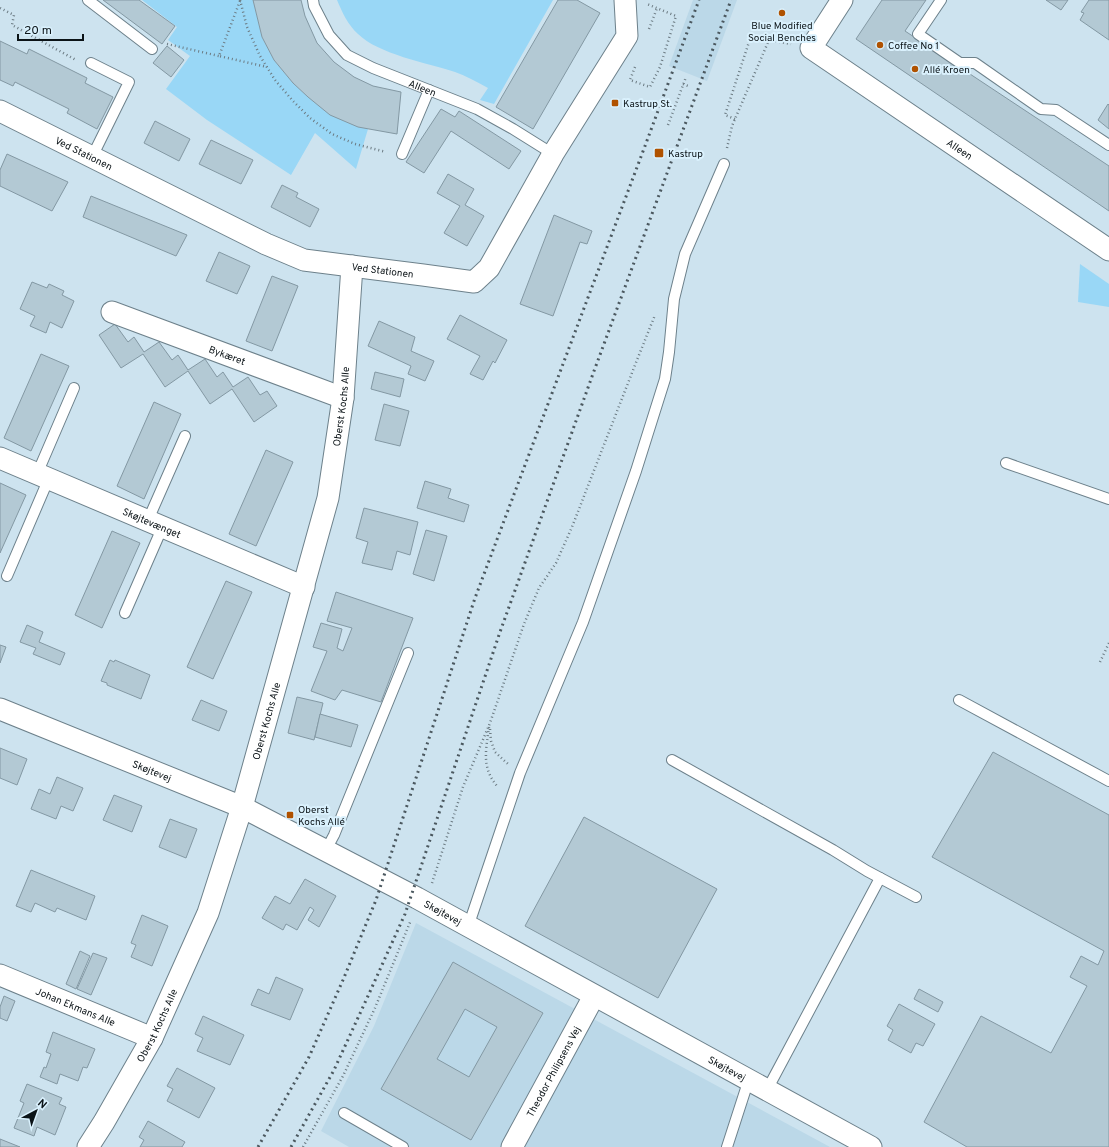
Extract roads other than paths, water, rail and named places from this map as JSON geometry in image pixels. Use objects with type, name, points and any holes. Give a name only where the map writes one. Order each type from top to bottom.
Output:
[{"type":"street","name":"Alleen","points":[[842,0],[811,48],[1109,250]]},
{"type":"street","name":"Ved Stationen","points":[[0,111],[266,244],[304,260],[423,274],[474,282],[490,268],[553,154],[627,36],[634,1]]},
{"type":"street","name":"Oberst Kochs Alle","points":[[88,1147],[152,1038],[208,913],[242,807],[328,498],[343,398],[352,266]]},
{"type":"street","name":"Bykæret","points":[[112,312],[343,398]]},
{"type":"street","name":"Skøjtevænget","points":[[0,458],[304,586]]},
{"type":"street","name":"Skøjtevej","points":[[0,709],[242,807],[425,902],[594,996],[749,1079],[870,1147]]},
{"type":"street","name":"Johan Ekmans Alle","points":[[0,975],[152,1038]]},
{"type":"street","name":"Theodor Philipsens Vej","points":[[512,1147],[594,996]]},
{"type":"lane","points":[[88,0],[152,49]]},
{"type":"lane","name":"Alleen","points":[[313,0],[314,6],[329,35],[347,55],[372,68],[477,109],[553,154]]},
{"type":"lane","points":[[940,0],[918,34],[960,63],[975,63],[1041,109],[1056,110],[1109,145]]},
{"type":"lane","points":[[91,63],[129,82],[92,157]]},
{"type":"lane","points":[[402,154],[429,90]]},
{"type":"lane","points":[[468,927],[520,773],[583,622],[636,471],[665,379],[674,299],[685,254],[724,164]]},
{"type":"lane","points":[[7,576],[74,388]]},
{"type":"lane","points":[[125,613],[185,436]]},
{"type":"lane","points":[[1006,463],[1109,499]]},
{"type":"lane","points":[[326,850],[334,835],[408,653]]},
{"type":"lane","points":[[959,700],[1109,781]]},
{"type":"lane","points":[[672,760],[916,897]]},
{"type":"lane","points":[[767,1090],[880,878]]},
{"type":"lane","points":[[727,1147],[749,1079]]},
{"type":"lane","points":[[344,1113],[403,1147]]},
{"type":"railway","points":[[258,1147],[309,1057],[376,900],[475,598],[699,0]]},
{"type":"railway","points":[[291,1147],[334,1070],[405,914],[500,632],[594,371],[731,0]]},
{"type":"place","name":"Blue Modified Social Benches","points":[[782,13]]},
{"type":"place","name":"Coffee No 1","points":[[880,45]]},
{"type":"place","name":"Allé Kroen","points":[[915,69]]},
{"type":"place","name":"Kastrup St.","points":[[615,103]]},
{"type":"place","name":"Kastrup","points":[[659,153]]},
{"type":"place","name":"Oberst Kochs Allé","points":[[290,815]]}]
